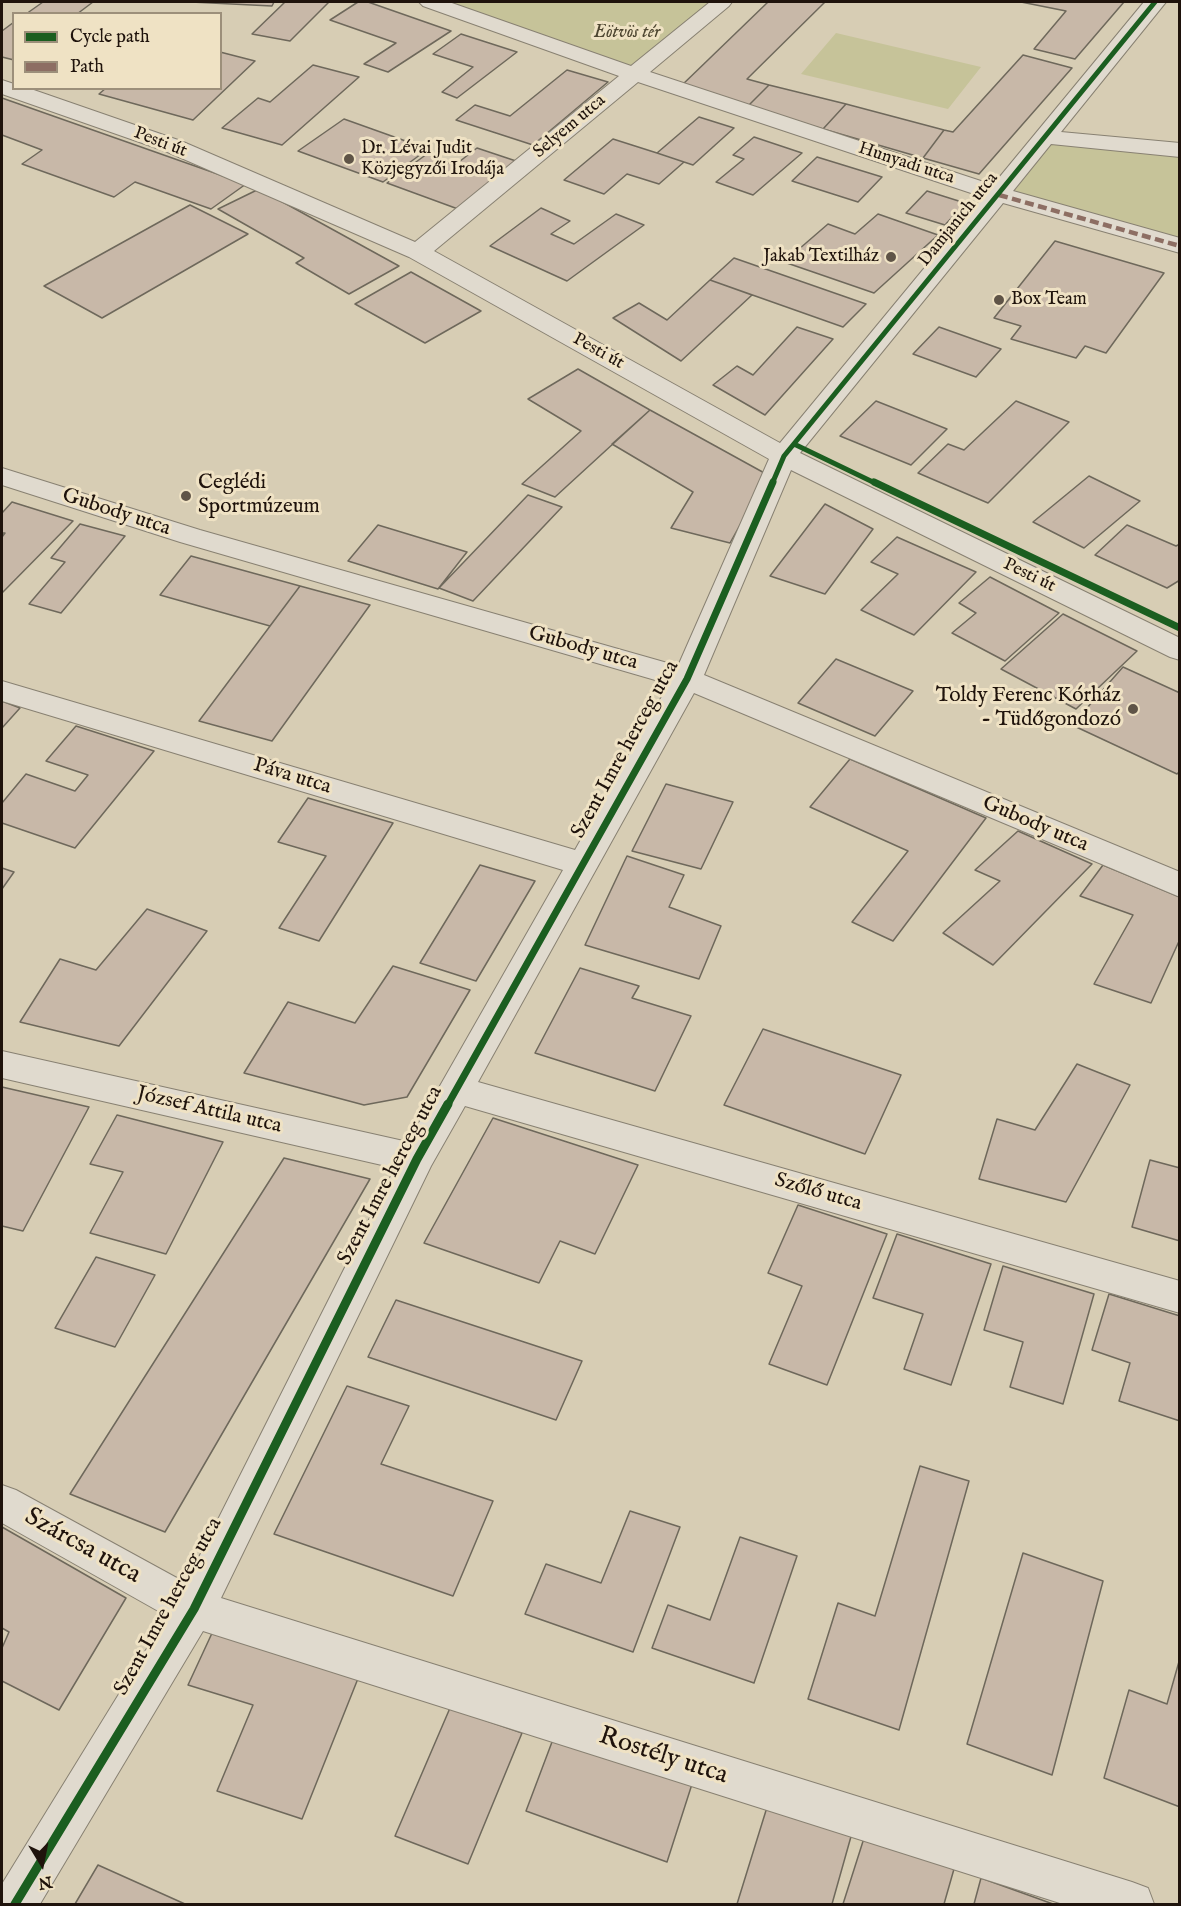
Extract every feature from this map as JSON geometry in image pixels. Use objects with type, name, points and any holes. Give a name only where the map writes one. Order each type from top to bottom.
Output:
[{"type":"street","points":[[430,2],[634,74]]},
{"type":"street","name":"Selyem utca","points":[[418,252],[722,2]]},
{"type":"street","name":"Damjanich utca","points":[[784,456],[1155,2]]},
{"type":"street","name":"Hunyadi utca","points":[[634,74],[999,195],[1179,246]]},
{"type":"street","name":"Pesti út","points":[[2,87],[173,147],[418,252],[784,456],[1179,650]]},
{"type":"street","points":[[1044,137],[1179,150]]},
{"type":"street","name":"Szent Imre herceg utca","points":[[12,1898],[194,1609],[417,1159],[687,679],[784,456]]},
{"type":"street","name":"Gubody utca","points":[[2,476],[190,536],[687,679],[1179,885]]},
{"type":"street","name":"Páva utca","points":[[2,691],[584,864]]},
{"type":"street","name":"József Attila utca","points":[[2,1064],[417,1159]]},
{"type":"street","name":"Szőlő utca","points":[[457,1090],[1179,1297]]},
{"type":"street","name":"Szárcsa utca","points":[[2,1503],[194,1609]]},
{"type":"street","name":"Rostély utca","points":[[194,1609],[1132,1905]]},
{"type":"green space","name":"Eötvös tér","points":[[440,2],[715,2],[632,70]]},
{"type":"green space","points":[[836,33],[981,67],[948,109],[801,74]]},
{"type":"green space","points":[[1044,137],[1179,150],[1179,246],[999,195]]},
{"type":"building","points":[[43,2],[93,2],[80,12],[29,12]]},
{"type":"building","points":[[191,2],[274,2],[272,6]]},
{"type":"building","points":[[285,2],[329,2],[290,41],[252,34]]},
{"type":"building","points":[[358,2],[368,2],[451,31],[388,72],[364,64],[396,43],[330,20]]},
{"type":"building","points":[[768,2],[825,2],[747,79],[769,85],[747,107],[680,87]]},
{"type":"building","points":[[1021,2],[1124,2],[1075,59],[1034,49],[1066,11]]},
{"type":"building","points":[[12,24],[12,60],[2,57],[2,31]]},
{"type":"building","points":[[461,34],[517,52],[457,98],[442,92],[473,67],[433,54]]},
{"type":"building","points":[[222,53],[255,61],[193,120],[99,94],[104,90],[222,90]]},
{"type":"building","points":[[1023,55],[1072,68],[979,174],[923,158],[944,130],[953,132]]},
{"type":"building","points":[[313,65],[359,77],[282,145],[222,128],[258,98],[270,102]]},
{"type":"building","points":[[567,70],[608,82],[533,145],[456,120],[475,105],[510,116]]},
{"type":"building","points":[[769,85],[846,104],[823,129],[747,107]]},
{"type":"building","points":[[2,98],[246,184],[211,209],[135,182],[114,197],[22,164],[42,150],[2,135]]},
{"type":"building","points":[[846,104],[944,130],[923,158],[823,129]]},
{"type":"building","points":[[699,117],[734,128],[693,165],[657,153]]},
{"type":"building","points":[[344,119],[428,149],[383,182],[298,151]]},
{"type":"building","points":[[754,137],[802,153],[753,195],[716,182],[744,159],[733,155]]},
{"type":"building","points":[[613,139],[684,162],[659,184],[627,174],[604,194],[564,180]]},
{"type":"building","points":[[477,148],[516,161],[458,209],[387,183],[427,154],[455,165]]},
{"type":"building","points":[[817,157],[882,177],[858,202],[792,181]]},
{"type":"building","points":[[259,189],[399,266],[349,294],[296,263],[304,258],[218,209]]},
{"type":"building","points":[[927,191],[965,203],[945,225],[906,213]]},
{"type":"building","points":[[190,205],[248,234],[102,318],[44,286]]},
{"type":"building","points":[[541,208],[570,221],[551,234],[574,244],[616,214],[644,225],[567,281],[490,246]]},
{"type":"building","points":[[878,214],[938,235],[874,293],[784,262],[828,224],[855,234]]},
{"type":"building","points":[[1055,241],[1164,273],[1106,353],[1085,346],[1076,358],[1011,339],[1021,326],[994,318]]},
{"type":"building","points":[[734,258],[866,304],[843,327],[710,280]]},
{"type":"building","points":[[411,272],[481,311],[425,343],[355,304]]},
{"type":"building","points":[[710,280],[752,295],[681,361],[613,318],[639,303],[667,320]]},
{"type":"building","points":[[797,327],[833,339],[765,415],[713,385],[737,366],[753,375]]},
{"type":"building","points":[[939,327],[1001,349],[976,377],[913,354]]},
{"type":"building","points":[[578,369],[650,410],[555,497],[522,484],[581,431],[528,399]]},
{"type":"building","points":[[876,401],[947,429],[911,465],[840,436]]},
{"type":"building","points":[[1016,401],[1069,422],[988,503],[918,473],[948,444],[964,450]]},
{"type":"building","points":[[650,410],[768,475],[730,543],[671,528],[693,492],[612,444]]},
{"type":"building","points":[[1089,476],[1140,501],[1084,548],[1033,522]]},
{"type":"building","points":[[528,495],[562,507],[473,601],[439,588]]},
{"type":"building","points":[[12,502],[73,521],[2,593],[2,537],[5,533],[2,533],[2,513]]},
{"type":"building","points":[[825,504],[873,529],[825,594],[770,576]]},
{"type":"building","points":[[80,524],[125,536],[61,613],[29,604],[65,562],[51,558]]},
{"type":"building","points":[[378,525],[467,552],[438,589],[348,561]]},
{"type":"building","points":[[1127,525],[1176,546],[1180,544],[1180,580],[1167,588],[1095,555]]},
{"type":"building","points":[[897,537],[976,572],[914,635],[861,610],[898,574],[871,562]]},
{"type":"building","points":[[191,556],[300,586],[270,626],[160,595]]},
{"type":"building","points":[[990,577],[1059,613],[1005,661],[952,633],[976,613],[959,603]]},
{"type":"building","points":[[300,586],[370,605],[272,741],[199,721]]},
{"type":"building","points":[[1063,614],[1137,651],[1076,709],[1001,669]]},
{"type":"building","points":[[836,659],[913,691],[875,736],[798,703]]},
{"type":"building","name":"Toldy Ferenc Kórház - Tüdőgondozó","points":[[1123,667],[1180,693],[1180,771],[1177,774],[1072,725]]},
{"type":"building","points":[[2,701],[20,708],[2,728]]},
{"type":"building","points":[[76,726],[154,751],[75,848],[2,823],[2,803],[26,774],[75,791],[88,775],[46,761]]},
{"type":"building","points":[[850,759],[986,818],[893,941],[852,922],[908,851],[810,807]]},
{"type":"building","points":[[666,784],[733,802],[701,869],[632,851]]},
{"type":"building","points":[[308,798],[393,823],[319,941],[279,928],[326,856],[278,842]]},
{"type":"building","points":[[1018,831],[1092,864],[993,965],[943,933],[1000,881],[975,870]]},
{"type":"building","points":[[627,856],[684,875],[669,907],[721,926],[699,979],[585,945]]},
{"type":"building","points":[[480,865],[535,881],[476,981],[420,963]]},
{"type":"building","points":[[1103,865],[1180,897],[1180,939],[1151,1003],[1094,984],[1133,915],[1080,896]]},
{"type":"building","points":[[2,868],[14,872],[2,889]]},
{"type":"building","points":[[147,909],[207,931],[119,1046],[20,1022],[60,959],[96,970]]},
{"type":"building","points":[[393,966],[470,990],[407,1097],[364,1105],[244,1073],[288,1002],[355,1023]]},
{"type":"building","points":[[580,968],[639,986],[632,998],[691,1016],[655,1091],[535,1053]]},
{"type":"building","points":[[763,1029],[901,1075],[865,1154],[724,1105]]},
{"type":"building","points":[[1077,1064],[1130,1085],[1066,1202],[979,1179],[997,1119],[1035,1130]]},
{"type":"building","points":[[2,1087],[89,1107],[23,1231],[2,1226]]},
{"type":"building","points":[[117,1115],[223,1142],[166,1254],[90,1233],[123,1172],[90,1164]]},
{"type":"building","points":[[493,1118],[638,1165],[595,1254],[560,1241],[539,1283],[424,1243]]},
{"type":"building","points":[[284,1158],[370,1179],[165,1532],[70,1494]]},
{"type":"building","points":[[1150,1160],[1180,1168],[1180,1241],[1132,1227]]},
{"type":"building","points":[[798,1205],[887,1234],[827,1385],[769,1364],[802,1286],[768,1273]]},
{"type":"building","points":[[897,1234],[991,1264],[951,1385],[904,1369],[923,1314],[873,1298]]},
{"type":"building","points":[[96,1257],[155,1275],[115,1347],[55,1328]]},
{"type":"building","points":[[1003,1266],[1094,1294],[1063,1404],[1010,1387],[1023,1342],[984,1330]]},
{"type":"building","points":[[1109,1294],[1180,1316],[1180,1421],[1119,1401],[1130,1363],[1092,1350]]},
{"type":"building","points":[[396,1300],[582,1361],[556,1420],[368,1357]]},
{"type":"building","points":[[347,1386],[409,1406],[381,1464],[493,1501],[453,1596],[274,1534]]},
{"type":"building","points":[[920,1466],[969,1481],[899,1730],[808,1699],[838,1603],[875,1616]]},
{"type":"building","points":[[630,1511],[680,1527],[633,1652],[525,1614],[546,1564],[601,1583]]},
{"type":"building","points":[[2,1527],[126,1598],[59,1710],[2,1681],[2,1648],[9,1632],[2,1628]]},
{"type":"building","points":[[740,1537],[797,1556],[754,1683],[652,1648],[668,1605],[710,1620]]},
{"type":"building","points":[[1023,1553],[1103,1581],[1052,1775],[967,1744]]},
{"type":"building","points":[[213,1631],[359,1676],[302,1819],[217,1791],[253,1705],[188,1685]]},
{"type":"building","points":[[1180,1658],[1180,1807],[1104,1778],[1129,1690],[1167,1704]]},
{"type":"building","points":[[450,1708],[522,1733],[468,1864],[395,1836]]},
{"type":"building","points":[[555,1734],[693,1781],[667,1862],[526,1811]]},
{"type":"building","points":[[768,1804],[852,1833],[832,1904],[737,1904]]},
{"type":"building","points":[[865,1835],[954,1869],[944,1904],[843,1904]]},
{"type":"building","points":[[98,1865],[185,1904],[75,1904]]},
{"type":"building","points":[[981,1878],[1053,1904],[974,1904]]},
{"type":"marked path","points":[[999,195],[1180,246]]},
{"type":"cycle path","points":[[15,1904],[194,1609],[417,1159],[687,679],[784,456],[1155,2]]},
{"type":"cycle path","points":[[794,444],[1180,628]]},
{"type":"place","name":"Dr. Lévai Judit Közjegyzői Irodája","points":[[349,159]]},
{"type":"place","name":"Jakab Textilház","points":[[891,257]]},
{"type":"place","name":"Box Team","points":[[999,300]]},
{"type":"place","name":"Ceglédi Sportmúzeum","points":[[186,496]]},
{"type":"place","name":"Toldy Ferenc Kórház - Tüdőgondozó","points":[[1133,709]]}]
